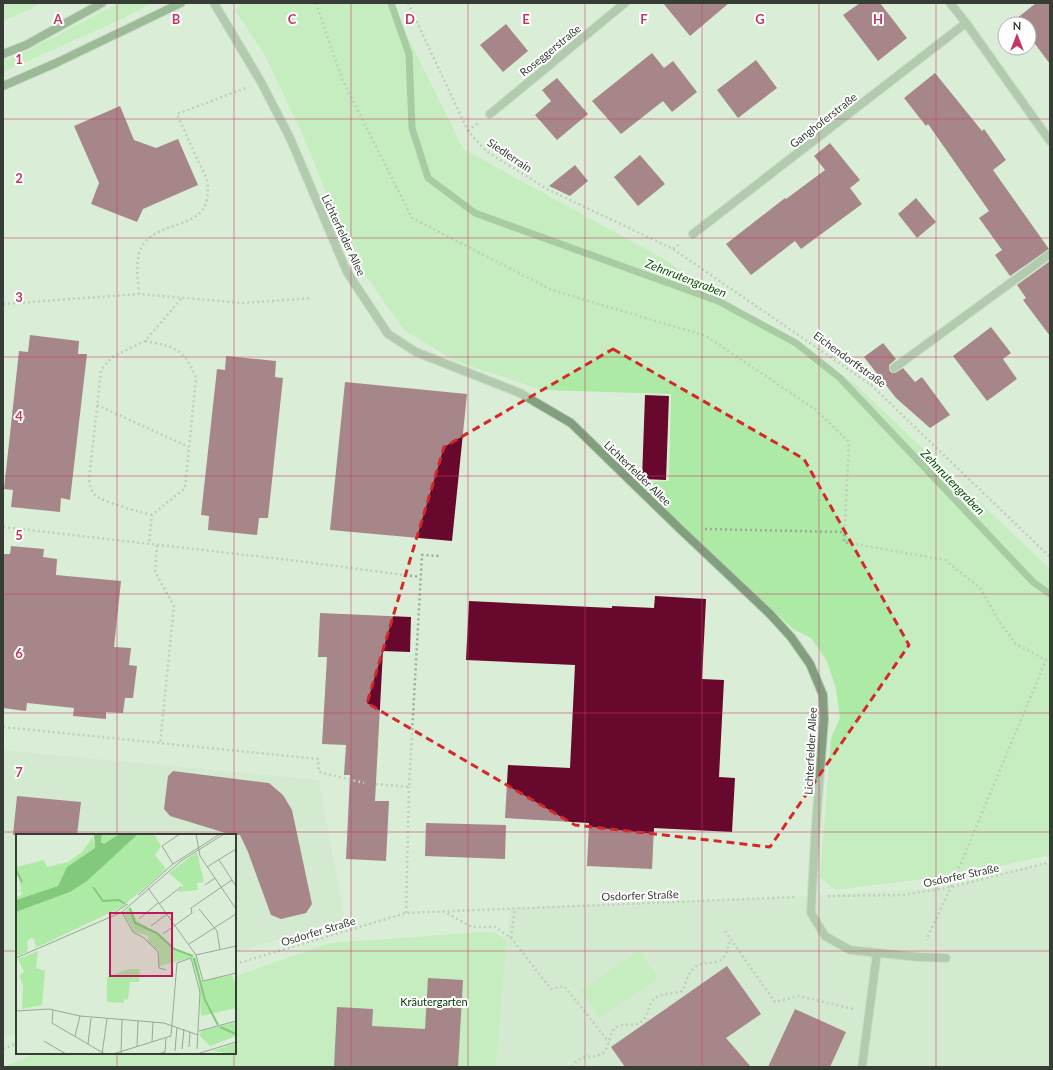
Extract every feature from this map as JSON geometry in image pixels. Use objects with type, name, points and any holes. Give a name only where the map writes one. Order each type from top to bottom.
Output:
[{"type":"main road","points":[[3,54],[26,45],[102,3]]},
{"type":"main road","points":[[3,86],[56,63],[181,3]]},
{"type":"street","name":"Lichterfelder Allee","points":[[214,3],[261,82],[290,138],[347,272],[388,334],[416,352],[520,393],[571,423],[770,614],[791,637],[810,664],[824,695],[824,719],[811,913],[825,936],[850,950],[918,957],[946,958]]},
{"type":"street","name":"Roseggerstraße","points":[[490,114],[625,3]]},
{"type":"street","points":[[950,3],[966,23],[1050,141]]},
{"type":"street","name":"Ganghoferstraße","points":[[693,234],[966,23]]},
{"type":"street","name":"Eichendorffstraße","points":[[894,368],[1050,254]]},
{"type":"street","points":[[862,1067],[876,953]]},
{"type":"path","points":[[316,3],[342,79],[412,218],[552,290],[706,336],[816,410],[849,442],[844,542],[945,560],[981,589],[998,620],[1016,644],[1046,660],[951,887],[918,957]]},
{"type":"path","name":"Siedlerrain","points":[[408,3],[468,130],[486,151],[547,189],[673,249]]},
{"type":"path","points":[[139,294],[138,259],[141,248],[151,237],[169,227],[186,222],[199,214],[207,199],[207,180],[177,114],[261,82]]},
{"type":"path","name":"Eichendorffstraße","points":[[673,249],[871,385],[1050,557]]},
{"type":"path","points":[[3,304],[139,294],[243,303],[312,298]]},
{"type":"path","points":[[152,515],[108,502],[96,496],[90,487],[89,480],[101,370],[112,357],[145,340],[182,298]]},
{"type":"path","points":[[145,340],[163,344],[180,351],[190,363],[196,378],[185,488],[152,515],[149,544]]},
{"type":"path","points":[[97,405],[189,447]]},
{"type":"path","points":[[3,527],[290,560],[420,577]]},
{"type":"path","points":[[680,529],[845,532]]},
{"type":"path","points":[[157,545],[155,572],[174,606],[160,744]]},
{"type":"path","points":[[406,913],[409,787],[422,555],[440,556]]},
{"type":"path","points":[[3,727],[318,759],[319,772],[364,784]]},
{"type":"path","points":[[376,784],[409,787]]},
{"type":"path","name":"Osdorfer Straße","points":[[236,964],[406,913],[812,896],[903,895],[951,887],[1050,862]]},
{"type":"path","points":[[511,938],[515,908]]},
{"type":"path","points":[[443,911],[472,927],[496,927],[511,938],[551,988],[564,986],[609,1042]]},
{"type":"path","points":[[725,931],[776,1002],[799,996],[869,1013]]},
{"type":"path","points":[[572,1067],[580,1058],[603,1053],[613,1030],[618,1026],[637,1025],[644,1021],[651,1002],[656,997],[662,994],[670,995],[682,991],[688,981],[689,973],[693,968],[699,964],[717,963],[725,956],[731,940]]},
{"type":"path","points":[[3,1049],[16,1043]]},
{"type":"highlighted area","points":[[613,349],[804,459],[909,645],[770,847],[575,825],[367,703],[444,447]]},
{"type":"shaded area","points":[[3,750],[319,780],[345,922],[236,953],[236,834],[16,834],[16,1033],[3,1038]]},
{"type":"shaded area","points":[[1050,862],[1050,1067],[496,1067],[510,908],[812,896],[951,887]]},
{"type":"green space","points":[[3,3],[41,3],[3,21]]},
{"type":"green space","points":[[119,3],[152,3],[124,18],[3,72],[3,61],[27,51]]},
{"type":"green space","points":[[243,3],[391,3],[463,149],[662,258],[855,384],[1050,569],[1050,855],[962,874],[835,890],[820,877],[831,738],[840,718],[836,689],[827,661],[811,638],[793,629],[636,482],[669,481],[671,394],[542,390],[455,361],[404,330],[351,255],[302,133],[264,54],[235,10]]},
{"type":"green space","name":"Kräutergarten","points":[[482,932],[496,933],[507,940],[496,1067],[3,1067],[33,1054],[236,1054],[236,976],[330,943]]},
{"type":"green space","points":[[639,950],[658,979],[599,1018],[580,990]]},
{"type":"building","points":[[663,3],[729,3],[690,36]]},
{"type":"building","points":[[860,3],[880,3],[907,38],[878,61],[843,15]]},
{"type":"building","points":[[1036,3],[1050,3],[1050,64],[1037,47],[1037,16],[1020,16]]},
{"type":"building","points":[[506,24],[528,51],[503,72],[480,45]]},
{"type":"building","points":[[652,53],[664,68],[673,61],[697,92],[672,112],[663,101],[621,134],[592,101]]},
{"type":"building","points":[[756,60],[777,88],[738,118],[717,90]]},
{"type":"building","points":[[935,73],[982,131],[984,129],[1006,160],[993,170],[1049,249],[1010,276],[995,255],[1002,250],[979,218],[989,211],[928,124],[926,126],[904,98]]},
{"type":"building","points":[[557,78],[588,114],[557,140],[535,115],[551,101],[542,90]]},
{"type":"building","points":[[120,106],[134,140],[156,148],[178,139],[198,185],[143,209],[137,222],[91,204],[99,183],[74,126]]},
{"type":"building","points":[[830,143],[860,180],[850,188],[862,204],[801,249],[795,241],[751,275],[726,244],[785,198],[786,199],[825,170],[814,156]]},
{"type":"building","points":[[640,155],[665,184],[638,206],[614,177]]},
{"type":"building","points":[[575,165],[588,181],[570,196],[549,186]]},
{"type":"building","points":[[916,198],[936,222],[917,238],[898,214]]},
{"type":"building","points":[[1050,261],[1050,336],[1023,300],[1026,298],[1017,285]]},
{"type":"building","points":[[991,327],[1011,353],[1003,359],[1017,379],[987,401],[953,356]]},
{"type":"building","points":[[30,335],[79,341],[78,354],[87,354],[70,500],[61,498],[60,512],[11,507],[13,490],[4,489],[19,351],[28,352]]},
{"type":"building","points":[[883,343],[896,359],[889,365],[890,372],[895,373],[903,368],[915,382],[922,377],[950,415],[930,428],[896,398],[864,357]]},
{"type":"building","points":[[226,356],[276,361],[275,377],[283,378],[268,518],[259,518],[257,535],[208,530],[209,516],[201,515],[217,369],[225,370]]},
{"type":"building","points":[[345,382],[467,394],[452,541],[330,530]]},
{"type":"building","points":[[645,395],[669,396],[666,480],[642,479]]},
{"type":"building","points":[[11,546],[44,549],[43,557],[57,559],[56,575],[121,581],[114,647],[131,648],[129,665],[137,666],[133,698],[125,698],[123,713],[106,712],[106,719],[73,716],[74,708],[27,703],[26,711],[3,708],[3,554],[10,554]]},
{"type":"building","points":[[655,596],[706,599],[702,679],[724,680],[719,777],[735,778],[732,832],[654,828],[652,869],[587,866],[589,823],[505,818],[508,765],[570,768],[575,665],[466,660],[469,601],[612,608],[612,606],[654,608]]},
{"type":"building","points":[[320,613],[411,617],[410,652],[383,651],[375,801],[389,801],[386,861],[346,859],[350,775],[344,775],[346,745],[322,744],[327,657],[318,657]]},
{"type":"building","points":[[173,771],[269,783],[283,795],[292,810],[312,904],[306,913],[281,919],[271,915],[248,852],[240,835],[229,834],[170,816],[164,809],[168,776]]},
{"type":"building","points":[[17,796],[81,802],[77,834],[13,835]]},
{"type":"building","points":[[426,823],[506,825],[505,859],[425,856]]},
{"type":"building","points":[[727,966],[761,1014],[726,1038],[751,1067],[625,1067],[611,1047]]},
{"type":"building","points":[[428,978],[463,980],[458,1067],[334,1067],[337,1007],[373,1009],[372,1026],[425,1029]]},
{"type":"building","points":[[795,1009],[846,1032],[830,1067],[768,1067]]},
{"type":"waterway","name":"Zehnrutengraben","points":[[391,3],[409,54],[412,128],[428,178],[475,213],[718,301],[796,343],[840,378],[1033,582],[1050,594]]}]
